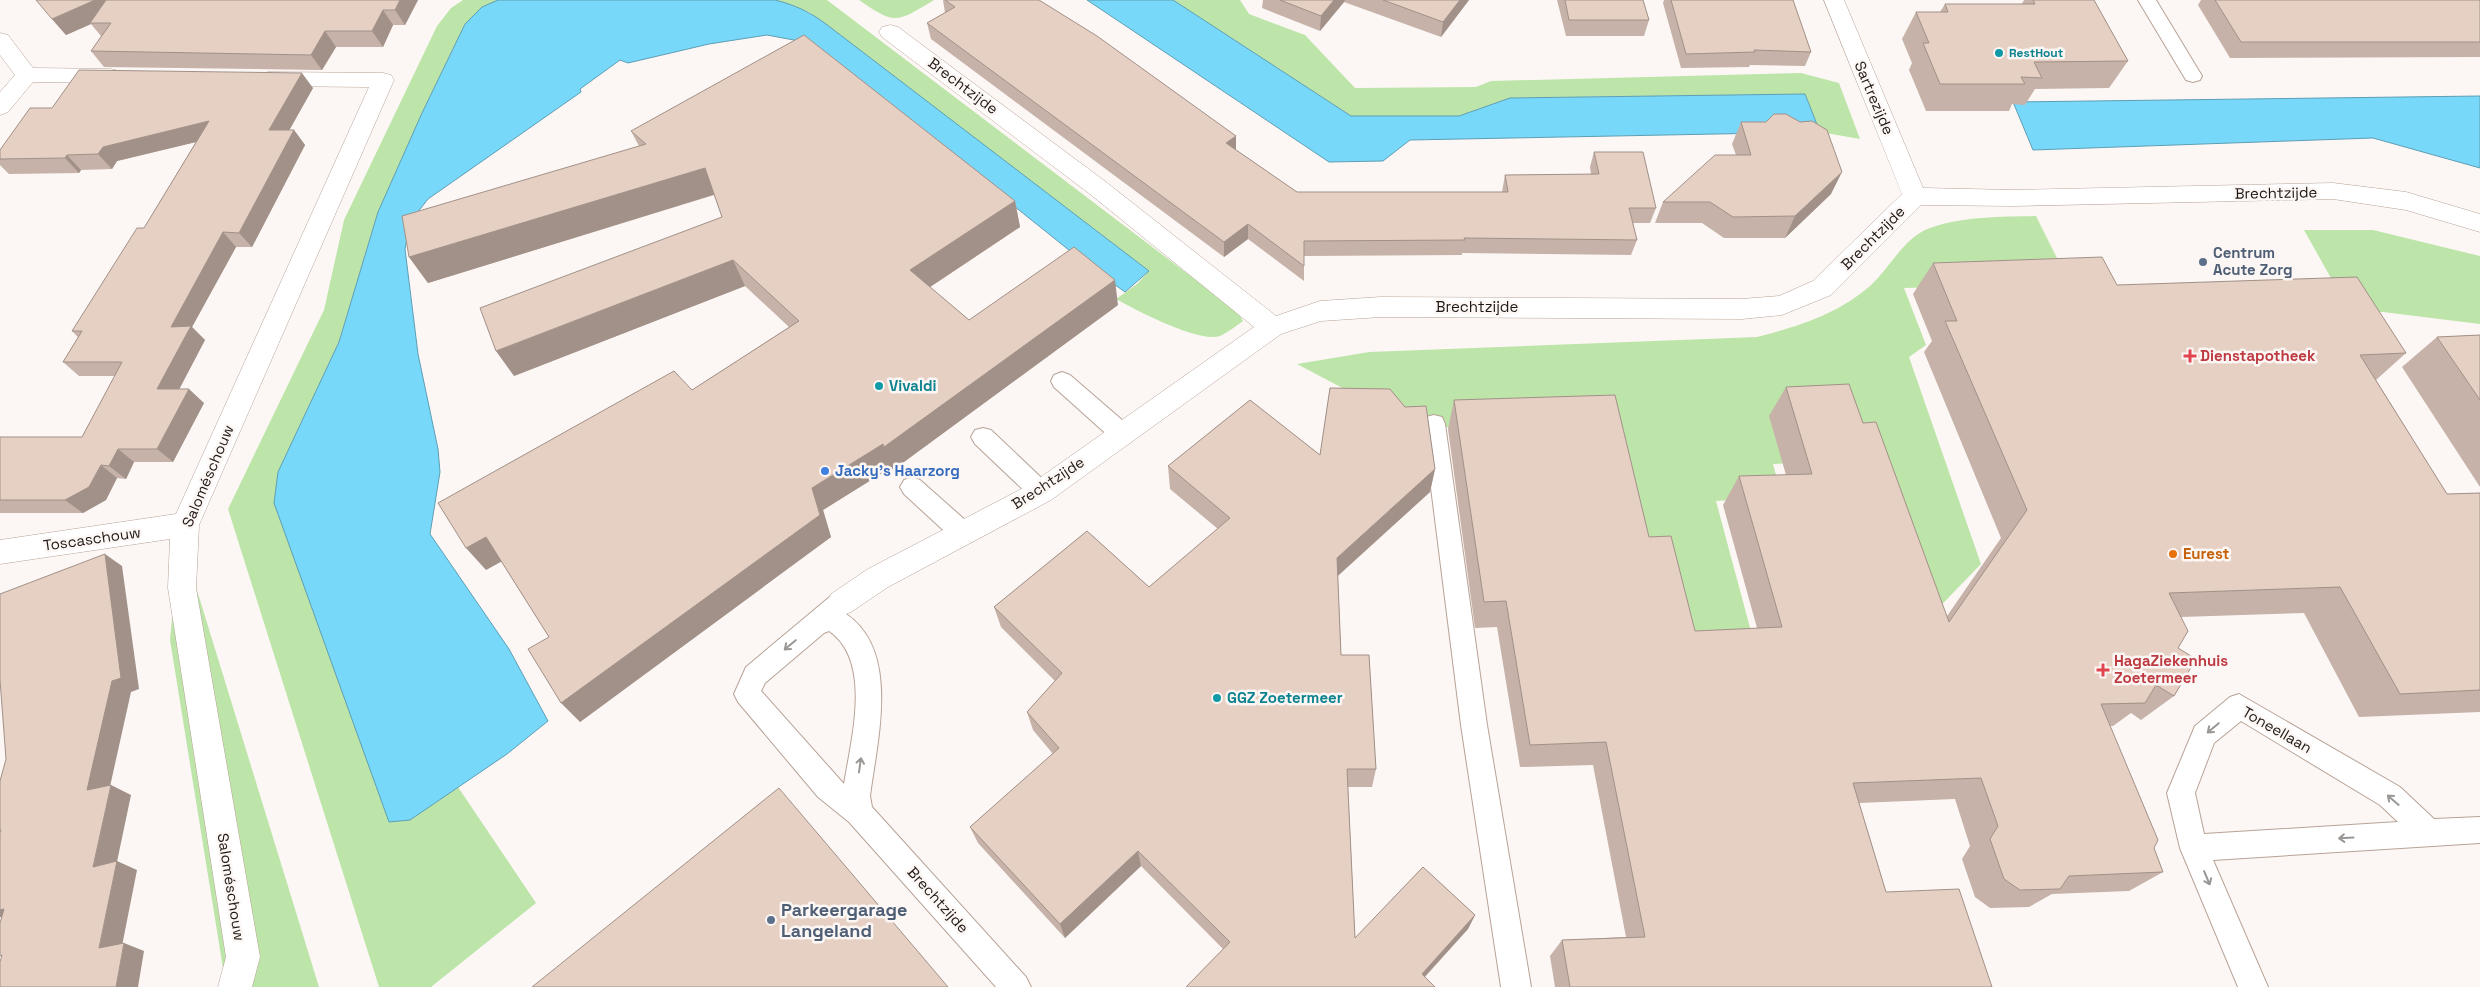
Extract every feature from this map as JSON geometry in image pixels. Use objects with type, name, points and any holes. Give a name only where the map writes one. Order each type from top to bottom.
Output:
[{"type":"street","name":"Sartrezijde","points":[[1834,0],[1915,196]]},
{"type":"street","name":"Brechtzijde","points":[[890,32],[1098,188],[1272,327]]},
{"type":"street","points":[[0,40],[27,75]]},
{"type":"street","points":[[27,75],[136,77]]},
{"type":"street","points":[[0,107],[27,75]]},
{"type":"street","name":"Saloméschouw","points":[[235,987],[242,957],[182,588],[185,525],[383,80],[244,78]]},
{"type":"street","name":"Brechtzijde","points":[[841,603],[878,578],[1041,492],[1121,433],[1272,327],[1320,311],[1380,307],[1742,310],[1782,305],[1822,288],[1915,196],[2014,198],[2333,191],[2406,201],[2480,223]]},
{"type":"street","name":"Toscaschouw","points":[[0,552],[185,525]]},
{"type":"lane","points":[[2147,0],[2193,76]]},
{"type":"lane","points":[[1062,381],[1121,433]]},
{"type":"lane","points":[[1434,424],[1474,725],[1516,987]]},
{"type":"lane","points":[[983,437],[1041,492]]},
{"type":"lane","points":[[912,487],[964,534]]},
{"type":"lane","name":"Brechtzijde","points":[[841,603],[754,675],[747,694],[828,788],[859,813],[1016,987]]},
{"type":"lane","points":[[815,624],[832,619],[851,633],[867,666],[870,689],[856,796],[859,813]]},
{"type":"lane","name":"Toneellaan","points":[[2253,987],[2194,848],[2182,793],[2204,735],[2239,706],[2390,796],[2429,833]]},
{"type":"lane","points":[[2194,848],[2480,830]]},
{"type":"green space","points":[[463,0],[498,0],[482,7],[465,24],[422,113],[378,212],[339,342],[278,472],[410,820],[458,787],[536,903],[431,987],[379,987],[228,509],[324,310],[344,220],[437,26],[451,8]]},
{"type":"green space","points":[[775,0],[827,0],[1238,312],[1243,321],[1220,336],[1197,335],[1167,324],[1116,299],[1137,284],[1149,271],[809,12]]},
{"type":"green space","points":[[859,0],[934,0],[903,17],[896,18],[881,14]]},
{"type":"green space","points":[[1173,0],[1240,0],[1249,14],[1305,35],[1355,88],[1476,87],[1491,81],[1801,73],[1839,83],[1860,139],[1820,132],[1805,94],[1510,98],[1459,116],[1351,116]]},
{"type":"green space","points":[[2036,216],[2070,284],[1904,288],[1926,345],[1909,357],[1981,564],[1924,623],[1869,461],[1773,464],[1782,497],[1716,501],[1756,650],[1730,686],[1645,561],[1613,422],[1418,428],[1297,364],[1369,352],[1757,337],[1802,324],[1844,305],[1870,286],[1912,238],[1930,228],[1969,219]]},
{"type":"green space","points":[[2304,230],[2373,230],[2480,256],[2480,324],[2383,312],[2350,312]]},
{"type":"green space","points":[[180,535],[319,987],[226,987],[170,640]]},
{"type":"water","points":[[498,0],[775,0],[796,7],[808,12],[826,24],[1149,271],[1125,292],[1090,267],[857,80],[799,41],[767,35],[709,44],[628,63],[620,60],[580,89],[581,92],[428,199],[410,222],[405,249],[418,354],[438,449],[440,472],[430,534],[509,649],[548,721],[507,754],[410,820],[389,822],[274,503],[278,472],[339,342],[378,212],[422,113],[465,24],[482,7]]},
{"type":"water","points":[[1087,0],[1173,0],[1351,116],[1459,116],[1510,98],[1805,94],[1820,132],[1410,140],[1383,161],[1329,162]]},
{"type":"water","points":[[2480,96],[2480,168],[2373,138],[2033,150],[2013,102]]},
{"type":"building","points":[[36,0],[95,0],[52,19]]},
{"type":"building","points":[[106,0],[400,0],[395,10],[383,10],[372,31],[325,31],[311,55],[91,51],[111,23],[90,23]]},
{"type":"building","points":[[945,0],[1039,0],[1097,36],[1236,136],[1226,143],[1297,192],[1508,192],[1505,175],[1599,174],[1594,152],[1643,152],[1656,208],[1629,208],[1637,240],[1464,238],[1465,240],[1304,241],[1304,266],[1248,224],[1224,242],[927,23],[955,7]]},
{"type":"building","points":[[1280,0],[1334,0],[1321,16]]},
{"type":"building","points":[[1383,0],[1460,0],[1443,22]]},
{"type":"building","points":[[1565,0],[1643,0],[1649,20],[1569,20]]},
{"type":"building","points":[[1671,0],[1793,0],[1811,52],[1754,50],[1755,52],[1686,54]]},
{"type":"building","points":[[2033,0],[2094,0],[2128,61],[2034,62],[2042,78],[2021,77],[2025,84],[1940,84],[1923,43],[1929,43],[1916,12],[1948,12],[1945,4],[2035,4]]},
{"type":"building","points":[[2215,0],[2480,0],[2480,42],[2241,42]]},
{"type":"building","name":"Vivaldi","points":[[804,35],[1015,201],[910,270],[969,320],[1074,247],[1115,280],[884,447],[883,444],[812,488],[820,515],[561,703],[528,649],[549,637],[486,537],[466,548],[438,503],[674,371],[692,390],[799,321],[733,260],[496,351],[480,308],[722,217],[705,168],[409,257],[402,216],[646,144],[631,131]]},
{"type":"building","points":[[79,70],[302,73],[269,130],[294,130],[239,233],[223,232],[171,327],[191,326],[157,389],[189,389],[157,449],[118,449],[109,466],[101,465],[89,487],[65,500],[0,500],[0,437],[82,437],[122,362],[63,362],[82,331],[72,331],[137,228],[144,228],[209,121],[103,147],[98,154],[67,155],[65,158],[0,159],[0,150],[30,108],[52,108]]},
{"type":"building","points":[[1774,114],[1786,114],[1800,122],[1812,121],[1827,130],[1842,172],[1795,216],[1733,217],[1710,202],[1663,202],[1715,155],[1751,155],[1741,122],[1766,122]]},
{"type":"building","points":[[2102,257],[2117,285],[2357,277],[2406,353],[2360,355],[2447,494],[2480,493],[2480,690],[2400,694],[2340,587],[2169,593],[2188,631],[2178,648],[2196,659],[2174,696],[2156,685],[2145,703],[2101,704],[2158,840],[2154,848],[2163,872],[2069,876],[2060,889],[2020,890],[2004,879],[1990,839],[1998,826],[1981,778],[1853,783],[1886,892],[1959,889],[1992,987],[1570,987],[1562,940],[1645,937],[1606,742],[1530,745],[1506,601],[1484,602],[1454,400],[1615,395],[1649,537],[1671,536],[1695,631],[1782,627],[1739,476],[1812,474],[1786,387],[1849,384],[1863,423],[1876,422],[1949,622],[2027,510],[1945,321],[1957,321],[1933,263]]},
{"type":"building","points":[[2480,335],[2480,400],[2437,337]]},
{"type":"building","name":"GGZ Zoetermeer","points":[[1330,388],[1390,389],[1405,407],[1426,406],[1435,469],[1337,558],[1341,655],[1369,655],[1376,769],[1347,769],[1355,938],[1423,867],[1475,915],[1422,974],[1435,987],[1186,987],[1230,942],[1138,851],[1060,924],[970,827],[1059,748],[1027,712],[1062,673],[994,607],[1087,531],[1149,587],[1230,518],[1168,466],[1250,400],[1320,455]]},
{"type":"building","points":[[105,554],[121,678],[112,681],[87,790],[111,785],[93,867],[117,861],[99,948],[124,943],[116,987],[0,987],[0,962],[2,955],[0,956],[0,923],[4,909],[0,910],[0,781],[6,759],[0,680],[0,594]]},
{"type":"building","name":"Parkeergarage Langeland","points":[[779,788],[948,987],[532,987]]},
{"type":"place","name":"RestHout","points":[[1999,53]]},
{"type":"place","name":"Centrum Acute Zorg","points":[[2203,262]]},
{"type":"place","name":"Dienstapotheek","points":[[2190,356]]},
{"type":"place","name":"Vivaldi","points":[[879,386]]},
{"type":"place","name":"Jacky's Haarzorg","points":[[825,471]]},
{"type":"place","name":"Eurest","points":[[2173,554]]},
{"type":"place","name":"HagaZiekenhuis Zoetermeer","points":[[2103,670]]},
{"type":"place","name":"GGZ Zoetermeer","points":[[1217,698]]},
{"type":"place","name":"Parkeergarage Langeland","points":[[771,920]]}]
